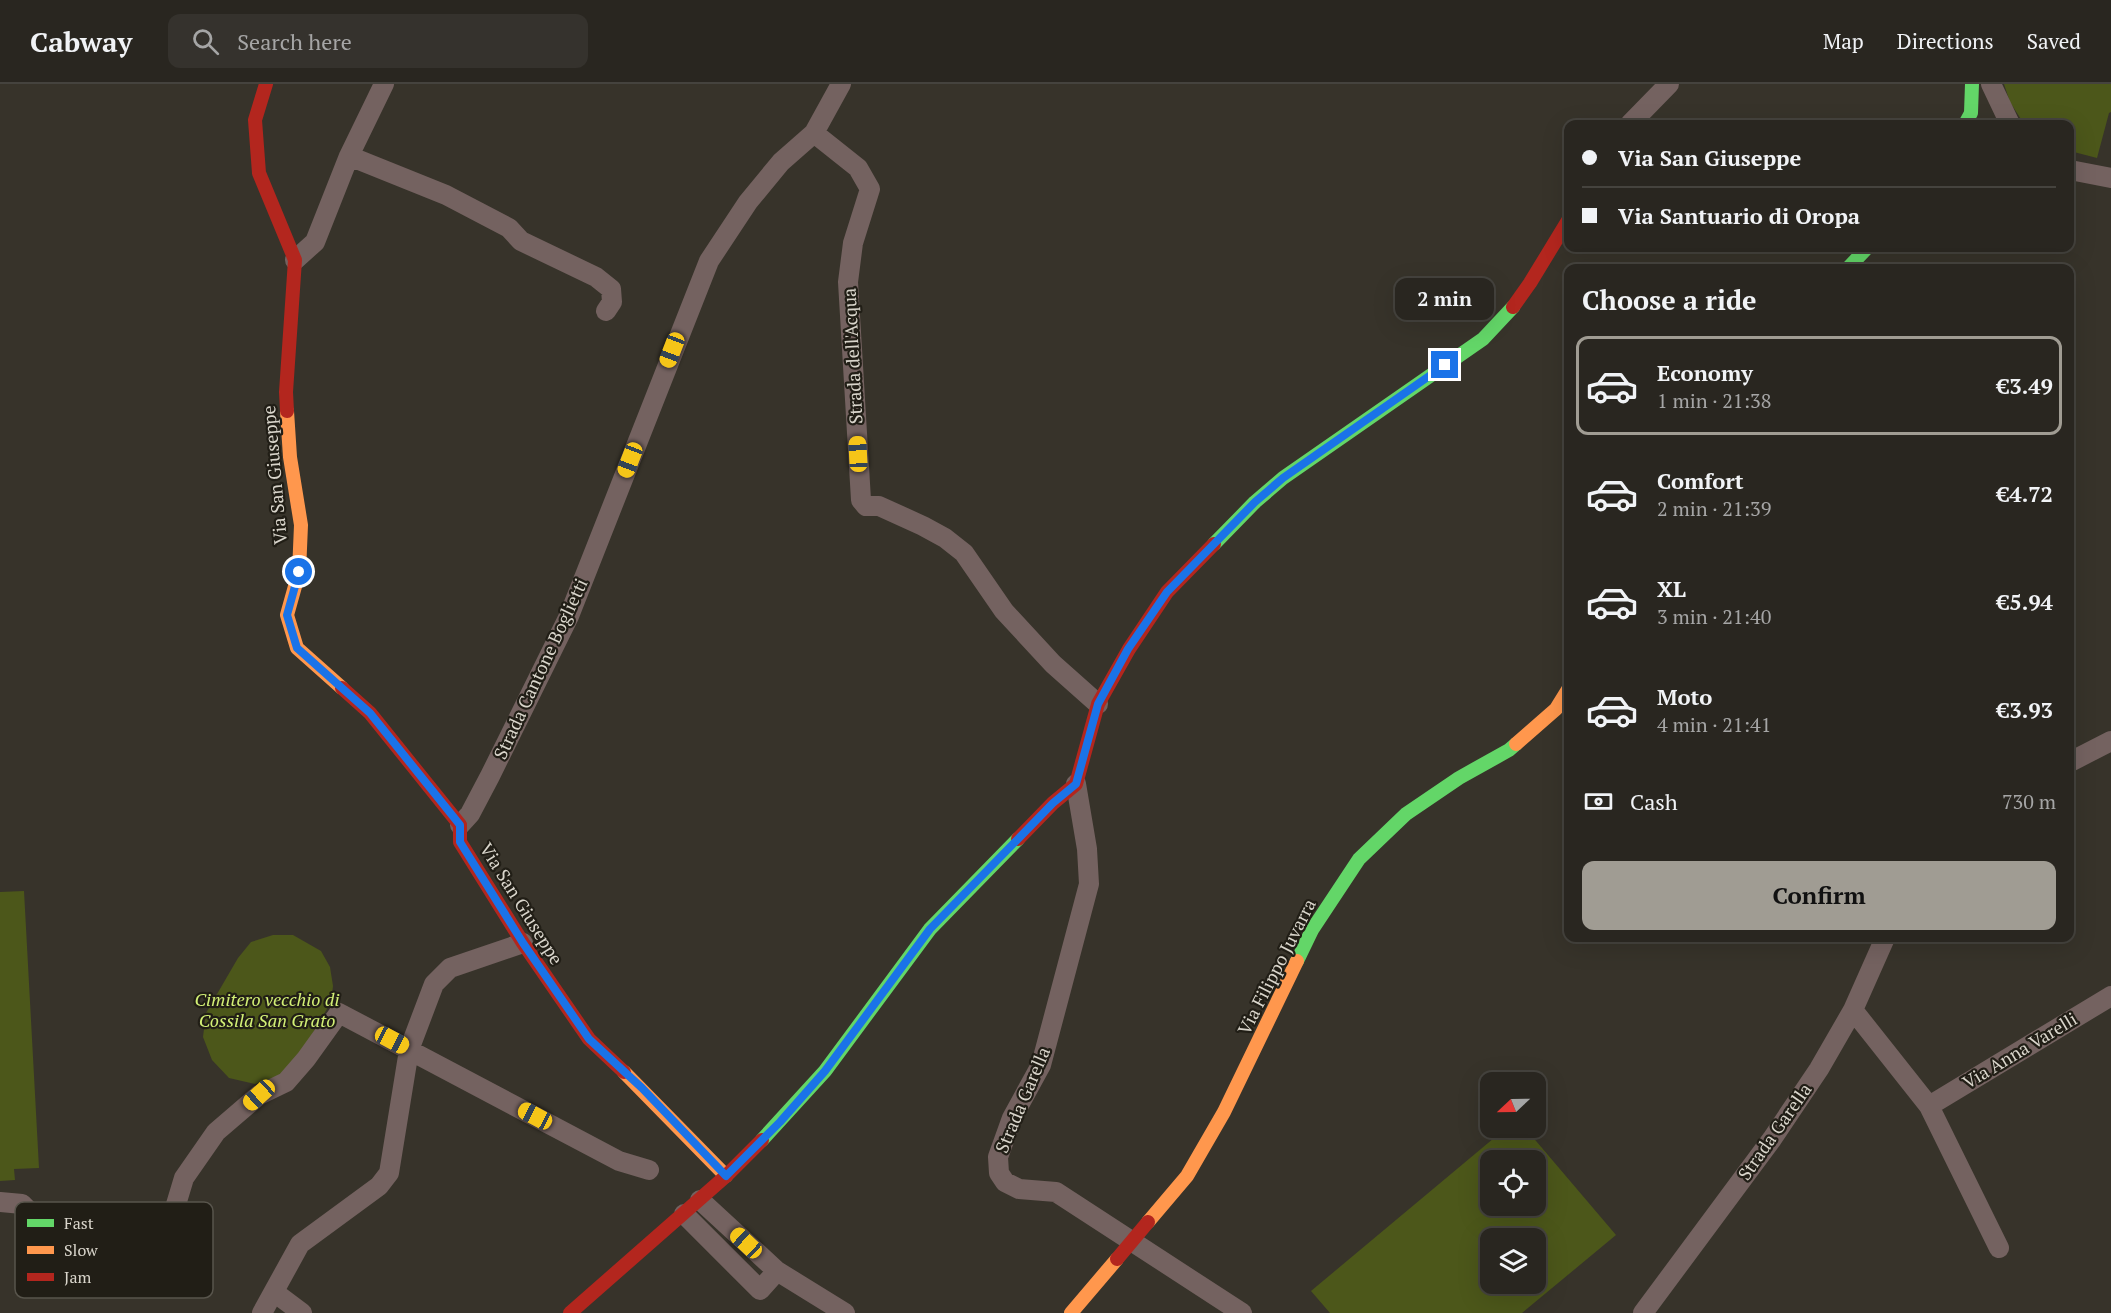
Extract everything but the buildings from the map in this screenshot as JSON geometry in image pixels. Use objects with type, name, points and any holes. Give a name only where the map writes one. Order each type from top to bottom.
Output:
[{"type":"street","name":"Via San Giuseppe","points":[[266,84],[255,120],[259,173],[295,260],[286,392],[290,457],[301,525],[299,572],[287,615],[297,648],[370,713],[460,825],[460,842],[523,943],[589,1039],[642,1088],[726,1176]]},
{"type":"street","points":[[295,260],[315,242],[349,156],[384,84]]},
{"type":"street","name":"Strada Cantone Boglietti","points":[[460,825],[470,814],[490,776],[569,616],[709,261],[748,202],[781,162],[814,133],[841,84]]},
{"type":"street","points":[[1634,120],[1669,84]]},
{"type":"street","points":[[1972,84],[1974,120]]},
{"type":"street","points":[[1991,84],[2008,120]]},
{"type":"street","name":"Strada dell'Acqua","points":[[814,133],[858,168],[870,189],[853,243],[848,282],[861,500],[867,507],[879,507],[923,526],[945,538],[964,553],[1004,611],[1053,664],[1098,704]]},
{"type":"street","points":[[349,156],[446,195],[509,228],[521,241],[596,277],[611,289],[612,302],[606,311]]},
{"type":"street","points":[[2074,171],[2111,178]]},
{"type":"street","points":[[570,1313],[700,1200],[780,1122],[825,1071],[930,929],[1053,803],[1076,784],[1098,704],[1128,649],[1167,592],[1255,502],[1283,478],[1483,339],[1499,325],[1512,310],[1564,227]]},
{"type":"street","points":[[1852,264],[1863,252]]},
{"type":"street","name":"Via Filippo Juvarra","points":[[1071,1313],[1187,1176],[1219,1121],[1312,930],[1359,859],[1406,814],[1459,778],[1509,750],[1556,709],[1564,696]]},
{"type":"street","points":[[2074,760],[2111,741]]},
{"type":"street","name":"Strada Garella","points":[[1076,784],[1088,849],[1089,884],[1041,1065],[1012,1118],[998,1157],[999,1173],[1005,1182],[1019,1189],[1056,1192],[1242,1313]]},
{"type":"street","name":"Strada Garella","points":[[1643,1313],[1772,1139],[1819,1068],[1853,1010],[1883,942]]},
{"type":"street","points":[[262,1313],[300,1244],[378,1186],[389,1173],[409,1050],[434,984],[450,968],[523,943]]},
{"type":"street","name":"Via Anna Varelli","points":[[1929,1106],[2111,996]]},
{"type":"street","points":[[1853,1010],[1929,1106],[1999,1248]]},
{"type":"street","points":[[177,1202],[184,1178],[216,1132],[259,1095],[286,1082],[306,1059],[339,1013],[619,1161],[649,1170]]},
{"type":"street","points":[[700,1200],[777,1271],[845,1313]]},
{"type":"street","points":[[0,1202],[15,1203]]},
{"type":"street","points":[[684,1214],[760,1290],[777,1271]]},
{"type":"street","points":[[274,1292],[302,1313]]},
{"type":"green space","points":[[2004,84],[2111,84],[2111,112],[2097,158],[2074,152],[2074,120],[2021,120],[2010,102]]},
{"type":"green space","points":[[24,891],[39,1168],[14,1169],[15,1180],[0,1181],[0,892]]},
{"type":"green space","name":"Cimitero vecchio di Cossila San Grato","points":[[273,935],[293,935],[321,951],[330,967],[333,986],[331,1002],[294,1065],[277,1078],[255,1084],[229,1078],[212,1060],[203,1037],[206,1013],[238,958],[251,942]]},
{"type":"green space","points":[[1494,1138],[1534,1138],[1544,1150],[1480,1150],[1480,1216],[1546,1216],[1546,1153],[1616,1235],[1546,1293],[1546,1228],[1480,1228],[1480,1294],[1545,1294],[1522,1313],[1330,1313],[1311,1291]]},
{"type":"traffic: fast","points":[[1967,120],[1971,113],[1972,84]]},
{"type":"traffic: fast","points":[[1852,264],[1863,252]]},
{"type":"traffic: fast","points":[[1214,544],[1255,502],[1283,478],[1483,339],[1513,307]]},
{"type":"traffic: fast","points":[[1297,961],[1312,930],[1359,859],[1406,814],[1459,778],[1516,744]]},
{"type":"traffic: fast","points":[[762,1140],[825,1071],[930,929],[1018,839]]},
{"type":"traffic: slow","points":[[287,411],[290,457],[301,525],[299,572],[287,615],[297,648],[342,688]]},
{"type":"traffic: slow","points":[[1516,744],[1556,709],[1564,696]]},
{"type":"traffic: slow","points":[[1148,1222],[1187,1176],[1224,1112],[1297,961]]},
{"type":"traffic: slow","points":[[624,1072],[726,1176]]},
{"type":"traffic: slow","points":[[1071,1313],[1117,1259]]},
{"type":"traffic: jam","points":[[266,84],[255,120],[259,173],[295,260],[286,392],[287,411]]},
{"type":"traffic: jam","points":[[1513,307],[1564,227]]},
{"type":"traffic: jam","points":[[1018,839],[1053,803],[1076,784],[1098,704],[1129,649],[1167,592],[1214,544]]},
{"type":"traffic: jam","points":[[342,688],[370,713],[460,825],[460,842],[523,943],[589,1039],[624,1072]]},
{"type":"traffic: jam","points":[[570,1313],[726,1176],[762,1140]]},
{"type":"traffic: jam","points":[[1117,1259],[1148,1222]]},
{"type":"route","points":[[299,572],[287,615],[297,648],[370,713],[460,825],[460,842],[523,943],[589,1039],[642,1088],[726,1176],[780,1122],[825,1071],[930,929],[1053,803],[1076,784],[1098,704],[1128,649],[1167,592],[1255,502],[1283,478],[1445,365]]}]
